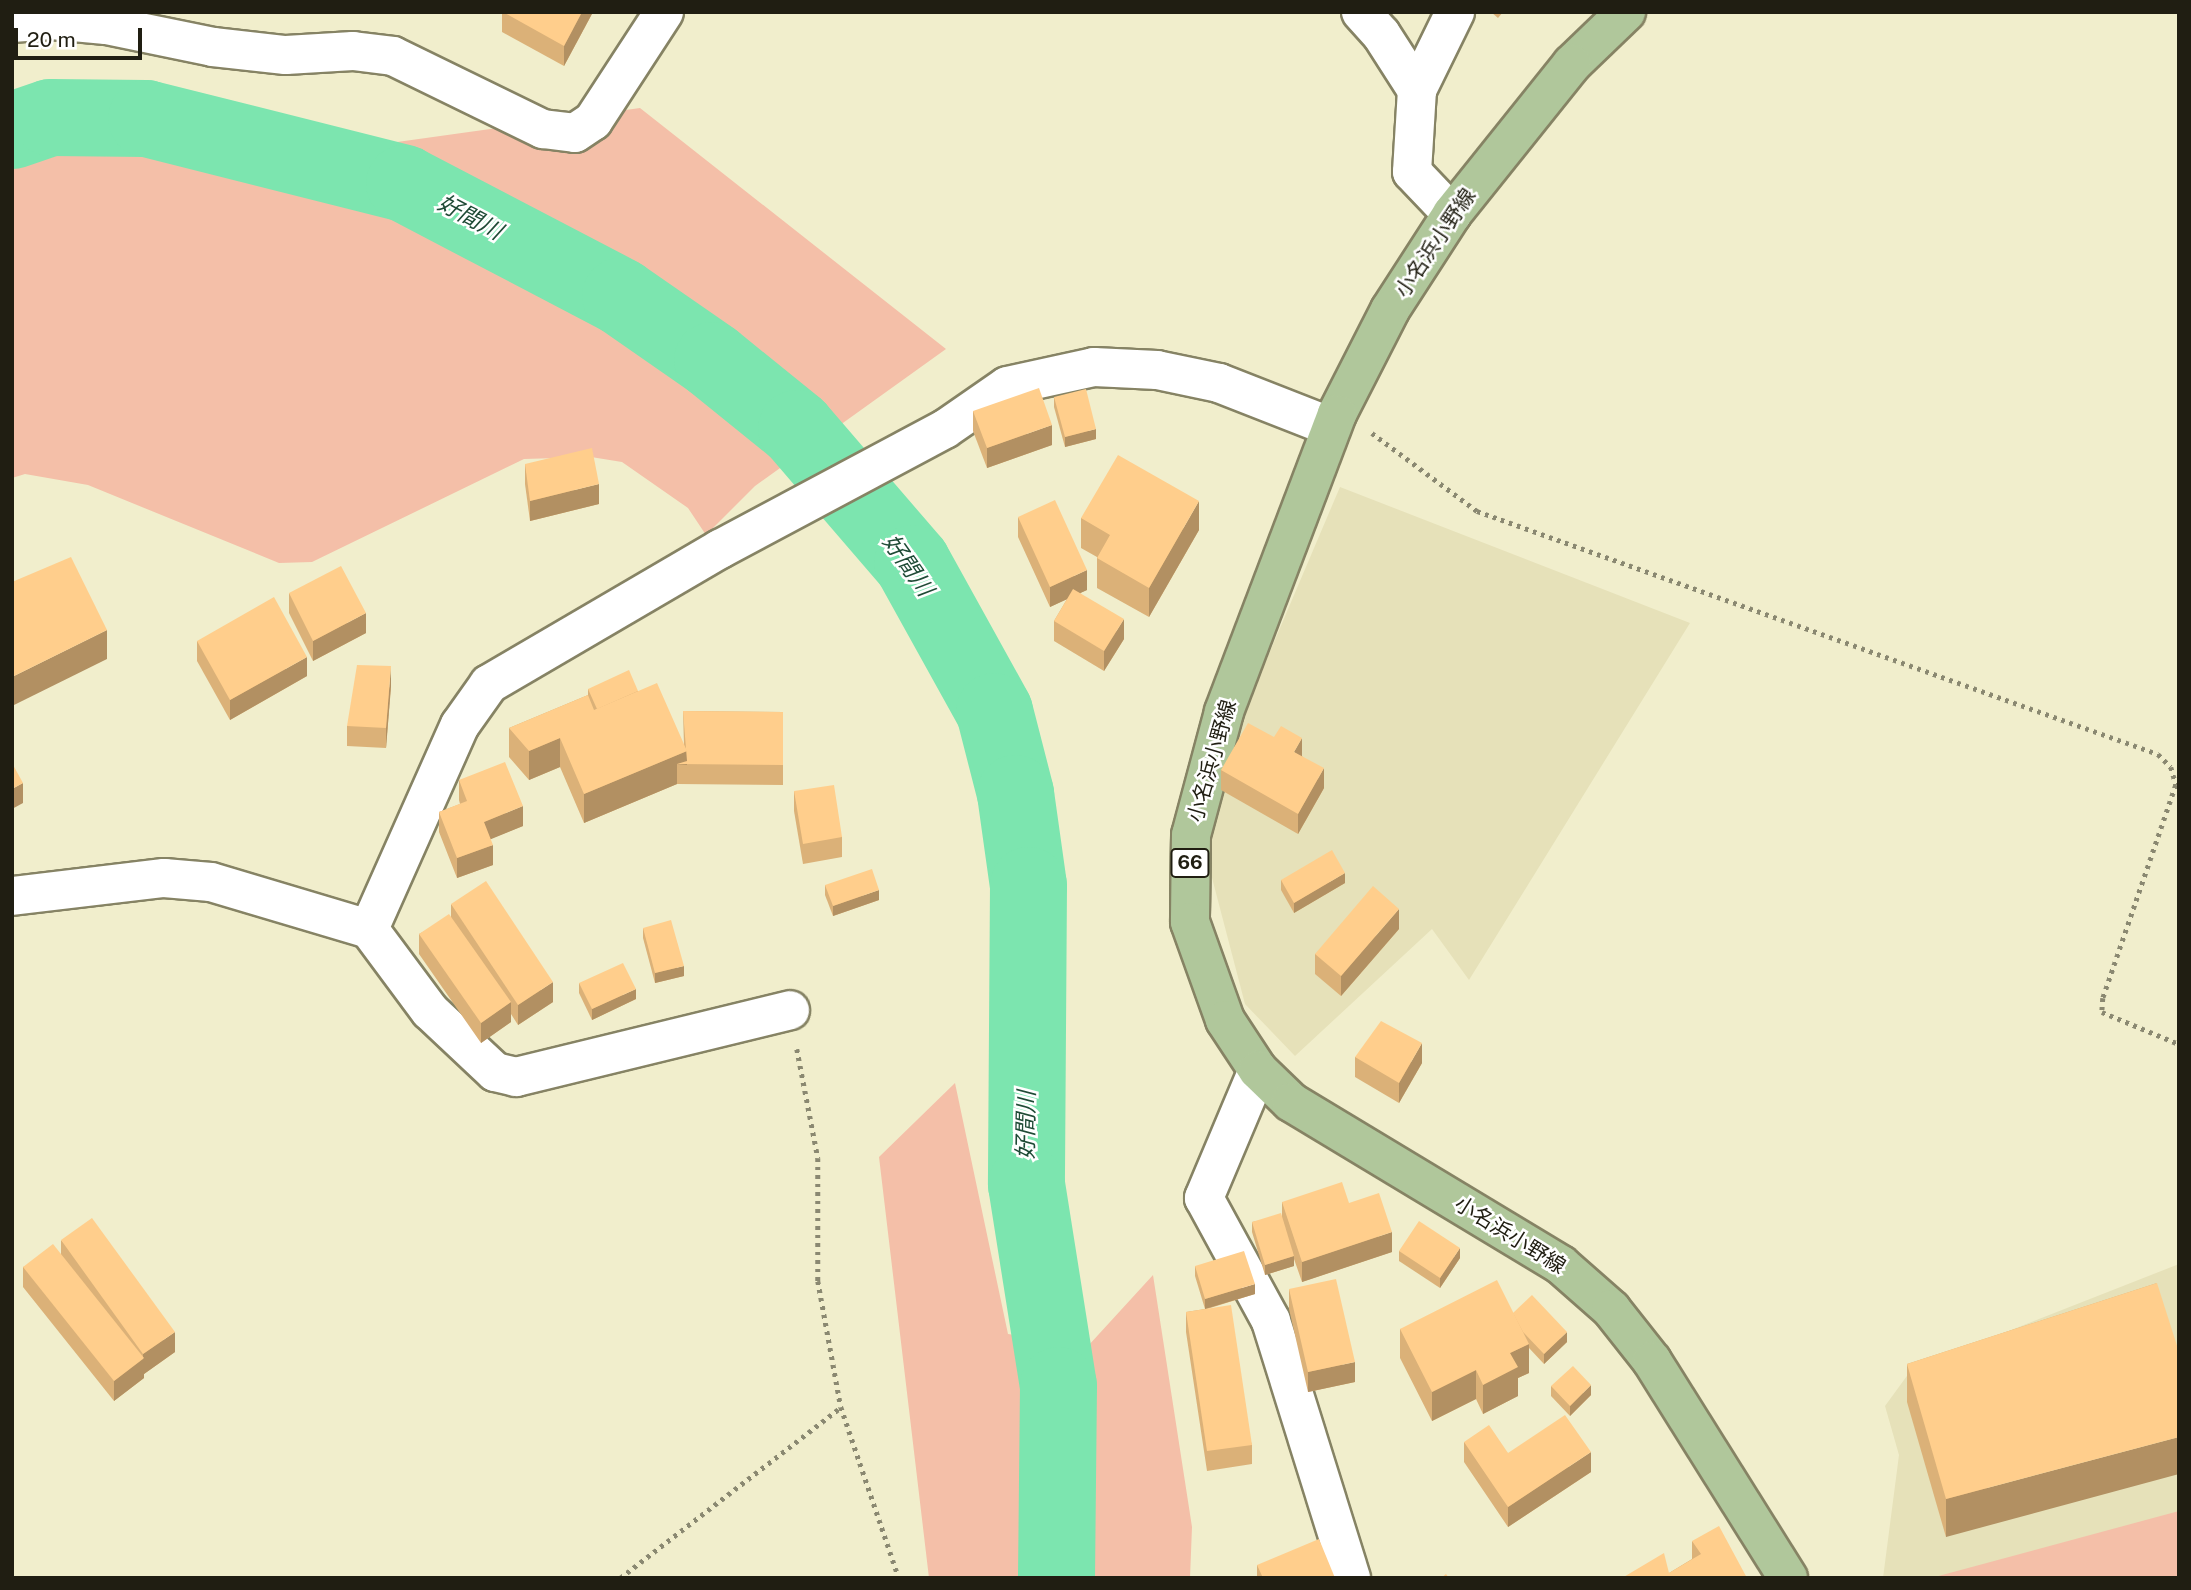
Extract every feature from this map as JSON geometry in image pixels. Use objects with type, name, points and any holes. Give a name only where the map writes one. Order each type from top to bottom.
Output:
[{"type":"main road","name":"小名浜小野線","points":[[1626,12],[1572,64],[1452,214],[1390,310],[1334,421],[1224,712],[1191,835],[1190,922],[1224,1020],[1258,1070],[1292,1101],[1561,1265],[1611,1309],[1651,1361],[1788,1578]]},
{"type":"street","points":[[12,23],[52,20],[106,25],[213,47],[286,55],[353,51],[393,56],[543,129],[575,133],[593,121],[664,12]]},
{"type":"street","points":[[1361,12],[1381,34],[1417,90]]},
{"type":"street","points":[[1452,214],[1412,172],[1417,90],[1455,12]]},
{"type":"street","points":[[369,929],[460,725],[489,684],[720,550],[945,429],[1007,386],[1094,367],[1157,370],[1219,383],[1334,421]]},
{"type":"street","points":[[12,896],[164,878],[211,882],[369,929],[430,1012],[495,1072],[516,1077],[790,1010]]},
{"type":"street","points":[[1258,1070],[1204,1198],[1271,1321],[1351,1578]]},
{"type":"path","points":[[1334,421],[1379,437],[1476,511],[2158,754],[2171,767],[2176,785],[2103,998],[2102,1012],[2179,1044]]},
{"type":"path","points":[[790,1010],[818,1158],[818,1281],[841,1406],[899,1578]]},
{"type":"path","points":[[620,1578],[841,1406]]},
{"type":"shaded area","points":[[640,108],[946,349],[755,486],[706,535],[688,508],[622,462],[591,457],[524,459],[312,562],[279,563],[88,485],[25,474],[12,478],[12,158],[84,132],[203,169]]},
{"type":"shaded area","points":[[1340,487],[1690,623],[1469,980],[1432,929],[1295,1056],[1245,1004],[1205,851],[1237,729]]},
{"type":"shaded area","points":[[955,1083],[1008,1334],[1088,1346],[1153,1275],[1192,1527],[1190,1578],[929,1578],[879,1157]]},
{"type":"shaded area","points":[[2179,1264],[2179,1578],[1883,1578],[1899,1455],[1885,1406],[1912,1369]]},
{"type":"shaded area","points":[[2179,1511],[2179,1578],[1931,1578]]},
{"type":"building","points":[[503,12],[582,12],[564,46]]},
{"type":"building","points":[[1039,388],[1052,425],[987,448],[973,411]]},
{"type":"building","points":[[1086,389],[1096,429],[1065,437],[1054,397]]},
{"type":"building","points":[[592,448],[599,484],[530,501],[525,464]]},
{"type":"building","points":[[1118,455],[1199,501],[1149,588],[1097,558],[1110,535],[1081,518]]},
{"type":"building","points":[[1055,500],[1087,570],[1050,587],[1018,517]]},
{"type":"building","points":[[71,557],[107,630],[12,677],[12,582]]},
{"type":"building","points":[[341,566],[366,613],[313,641],[289,593]]},
{"type":"building","points":[[1073,589],[1124,619],[1104,651],[1054,621]]},
{"type":"building","points":[[274,597],[307,657],[230,700],[197,641]]},
{"type":"building","points":[[357,665],[391,666],[386,728],[347,726]]},
{"type":"building","points":[[629,670],[638,691],[597,709],[588,689]]},
{"type":"building","points":[[657,683],[687,751],[584,794],[560,738],[529,751],[509,728],[588,695],[594,710]]},
{"type":"building","points":[[683,711],[783,712],[783,765],[677,764],[687,761]]},
{"type":"building","points":[[1248,723],[1274,737],[1281,726],[1302,738],[1294,752],[1324,768],[1298,814],[1221,770]]},
{"type":"building","points":[[505,762],[523,806],[484,822],[493,845],[457,858],[439,812],[467,801],[459,780]]},
{"type":"building","points":[[12,763],[23,783],[12,789]]},
{"type":"building","points":[[834,785],[842,837],[803,844],[794,791]]},
{"type":"building","points":[[1332,850],[1345,873],[1294,903],[1281,880]]},
{"type":"building","points":[[872,869],[879,890],[833,906],[825,885]]},
{"type":"building","points":[[486,881],[553,982],[518,1005],[451,904]]},
{"type":"building","points":[[1373,886],[1399,909],[1341,976],[1315,954]]},
{"type":"building","points":[[449,914],[511,1002],[481,1023],[419,934]]},
{"type":"building","points":[[671,920],[684,966],[655,973],[643,928]]},
{"type":"building","points":[[623,963],[636,989],[592,1009],[579,983]]},
{"type":"building","points":[[1381,1021],[1422,1043],[1399,1083],[1355,1057]]},
{"type":"building","points":[[1342,1182],[1349,1203],[1379,1193],[1392,1232],[1302,1262],[1282,1202]]},
{"type":"building","points":[[1281,1213],[1294,1256],[1265,1265],[1252,1222]]},
{"type":"building","points":[[92,1218],[175,1332],[143,1354],[61,1240]]},
{"type":"building","points":[[1419,1221],[1460,1248],[1440,1278],[1399,1251]]},
{"type":"building","points":[[53,1244],[144,1358],[114,1381],[23,1267]]},
{"type":"building","points":[[1244,1251],[1255,1284],[1205,1299],[1195,1266]]},
{"type":"building","points":[[1336,1279],[1355,1362],[1308,1372],[1289,1289]]},
{"type":"building","points":[[1497,1280],[1529,1344],[1510,1353],[1518,1367],[1483,1385],[1476,1370],[1432,1392],[1400,1329]]},
{"type":"building","points":[[2157,1283],[2179,1352],[2179,1437],[1946,1499],[1907,1364]]},
{"type":"building","points":[[1532,1295],[1567,1332],[1544,1354],[1523,1332],[1513,1313]]},
{"type":"building","points":[[1231,1305],[1252,1445],[1207,1451],[1186,1312]]},
{"type":"building","points":[[1573,1366],[1591,1385],[1570,1406],[1551,1386]]},
{"type":"building","points":[[1565,1415],[1591,1452],[1508,1507],[1464,1442],[1489,1425],[1508,1453]]},
{"type":"building","points":[[1719,1526],[1747,1578],[1622,1578],[1664,1553],[1669,1573],[1701,1554],[1692,1541]]},
{"type":"building","points":[[1319,1539],[1335,1578],[1263,1578],[1257,1565]]},
{"type":"waterway","name":"好間川","points":[[12,130],[50,117],[146,118],[404,183],[620,296],[712,360],[796,428],[912,563],[994,711],[1015,793],[1028,885],[1026,1184],[1058,1385],[1056,1578]]}]
